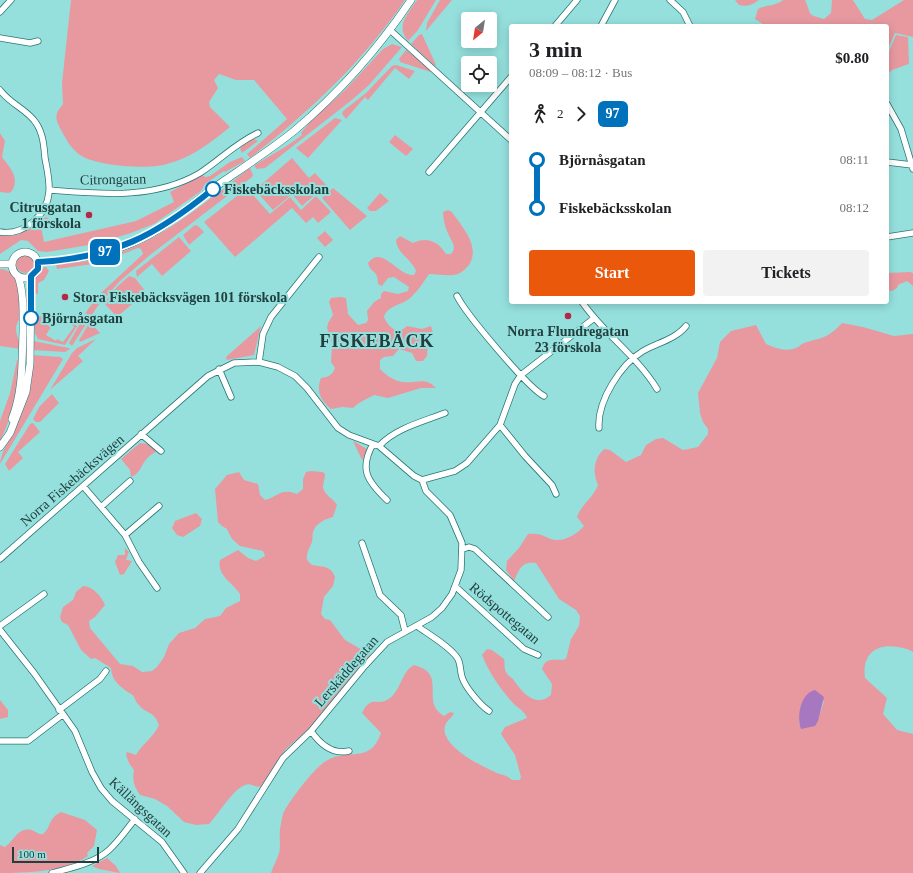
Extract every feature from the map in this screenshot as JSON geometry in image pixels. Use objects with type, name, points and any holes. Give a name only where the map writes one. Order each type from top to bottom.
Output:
[{"type":"street","points":[[0,12],[11,0]]},
{"type":"street","points":[[38,262],[67,260],[115,250],[166,224],[294,131],[355,73],[390,30],[411,0]]},
{"type":"street","points":[[557,24],[577,0]]},
{"type":"street","points":[[601,24],[615,0]]},
{"type":"street","points":[[670,0],[683,12],[689,24]]},
{"type":"street","points":[[390,30],[509,138]]},
{"type":"street","points":[[0,38],[30,43],[38,41]]},
{"type":"street","points":[[429,172],[509,79]]},
{"type":"street","points":[[0,90],[9,101],[30,116],[38,127],[44,148],[49,190],[44,208],[35,221],[16,231],[0,232]]},
{"type":"street","points":[[889,108],[901,129],[912,167],[889,162]]},
{"type":"street","name":"Citrongatan","points":[[49,190],[118,194],[162,188],[201,172],[247,138],[258,133]]},
{"type":"street","points":[[889,237],[913,233]]},
{"type":"street","points":[[24,251],[33,254],[38,262],[38,269],[31,276],[26,278],[18,276],[13,271],[12,264],[15,255],[24,251]]},
{"type":"street","points":[[259,362],[263,334],[271,317],[319,257]]},
{"type":"street","points":[[0,264],[12,264]]},
{"type":"street","points":[[1,445],[2,439],[17,404],[23,363],[22,296],[18,276]]},
{"type":"street","points":[[1,445],[6,440],[18,415],[28,380],[30,364],[31,276]]},
{"type":"street","points":[[457,296],[466,311],[510,364],[536,391],[544,396]]},
{"type":"street","points":[[583,304],[593,319],[650,377],[657,389]]},
{"type":"street","points":[[445,413],[410,426],[388,438],[379,446],[414,476],[422,480],[443,475],[462,467],[500,425],[515,384],[521,375],[593,319]]},
{"type":"street","points":[[599,428],[600,412],[610,389],[616,377],[632,358],[678,334],[686,326]]},
{"type":"street","name":"Norra Fiskebäcksvägen","points":[[0,559],[202,381],[219,370],[234,363],[259,362],[278,367],[295,376],[308,388],[338,428],[349,435],[379,446]]},
{"type":"street","points":[[219,370],[231,397]]},
{"type":"street","points":[[500,425],[525,456],[552,485],[556,494]]},
{"type":"street","name":"Norra Fiskebäcksvägen","points":[[141,434],[161,451]]},
{"type":"street","points":[[373,444],[366,457],[365,468],[374,486],[387,500]]},
{"type":"street","name":"Lerskäddegatan","points":[[200,873],[238,829],[283,758],[310,731],[379,650],[387,642],[405,631],[417,626],[442,608],[456,587],[461,570],[462,549],[460,537],[450,515],[426,491],[422,480]]},
{"type":"street","points":[[101,507],[130,481]]},
{"type":"street","points":[[83,486],[125,535],[139,562],[157,588]]},
{"type":"street","points":[[125,535],[159,506]]},
{"type":"street","points":[[362,543],[380,595],[401,615],[405,631]]},
{"type":"street","points":[[462,549],[468,547],[475,548],[548,617]]},
{"type":"street","name":"Rödspottegatan","points":[[456,587],[524,649],[538,655]]},
{"type":"street","points":[[0,626],[44,594]]},
{"type":"street","points":[[417,626],[455,656],[459,663],[464,683],[479,703],[489,711]]},
{"type":"street","name":"Källängsgatan","points":[[0,630],[34,673],[75,731],[92,772],[101,788],[112,801],[162,842],[184,873]]},
{"type":"street","points":[[0,741],[28,741],[100,679],[106,671]]},
{"type":"street","points":[[310,731],[325,746],[340,752],[349,751]]},
{"type":"street","points":[[52,873],[104,854],[113,846],[135,819]]},
{"type":"shaded area","points":[[71,0],[405,0],[353,66],[293,123],[250,158],[247,154],[287,119],[254,80],[236,80],[219,74],[214,80],[218,88],[209,102],[210,107],[230,127],[208,144],[184,158],[158,166],[135,167],[98,162],[80,155],[69,144],[56,117],[63,104],[62,83]]},
{"type":"shaded area","points":[[417,0],[436,0],[418,30],[408,41],[403,30],[404,20]]},
{"type":"shaded area","points":[[440,0],[452,0],[426,31],[427,23]]},
{"type":"shaded area","points":[[735,0],[759,0],[745,6],[739,5]]},
{"type":"shaded area","points":[[783,0],[805,0],[811,14],[824,19],[831,13],[832,0],[853,0],[865,19],[872,20],[904,0],[913,0],[913,37],[895,33],[889,46],[889,24],[763,24],[755,19],[758,9],[764,6],[777,4]]},
{"type":"shaded area","points":[[422,34],[436,65],[435,66],[411,44],[419,35]]},
{"type":"shaded area","points":[[896,35],[908,37],[909,64],[892,70],[889,73],[889,51]]},
{"type":"shaded area","points":[[392,44],[402,47],[369,85],[265,168],[257,169],[254,166],[302,135],[301,133],[310,122],[345,90],[383,49]]},
{"type":"shaded area","points":[[406,50],[427,66],[431,72],[400,62],[399,59]]},
{"type":"shaded area","points":[[396,65],[415,71],[409,79],[395,68],[368,100],[365,97],[346,119],[342,114],[343,111],[366,93],[392,66]]},
{"type":"shaded area","points":[[335,118],[342,120],[308,158],[296,148]]},
{"type":"shaded area","points":[[0,133],[5,141],[2,157],[11,169],[15,181],[12,191],[9,193],[0,192]]},
{"type":"shaded area","points":[[395,135],[413,149],[406,156],[389,142]]},
{"type":"shaded area","points":[[254,139],[258,141],[242,153],[240,148],[246,142]]},
{"type":"shaded area","points":[[242,157],[245,161],[225,172],[224,171],[205,184],[201,191],[154,224],[128,234],[89,245],[47,252],[38,251],[28,241],[21,240],[0,254],[0,236],[17,235],[46,217],[51,225],[41,227],[44,242],[136,221],[174,202],[170,192],[201,175],[206,177],[210,176],[230,162]]},
{"type":"shaded area","points":[[292,158],[309,178],[315,173],[326,185],[302,206],[292,194],[273,210],[255,190]]},
{"type":"shaded area","points":[[250,168],[253,175],[252,177],[150,255],[120,281],[97,307],[72,346],[69,343],[88,309],[101,293],[143,254],[141,249],[138,248],[100,263],[57,269],[56,265],[107,257],[146,241],[165,231]]},
{"type":"shaded area","points":[[247,188],[270,214],[290,197],[301,210],[316,196],[331,212],[318,223],[313,217],[306,223],[292,208],[235,257],[204,222]]},
{"type":"shaded area","points":[[333,188],[367,216],[350,230],[322,198]]},
{"type":"shaded area","points":[[380,193],[389,201],[376,211],[370,211],[367,208]]},
{"type":"shaded area","points":[[448,210],[452,212],[461,224],[472,244],[472,258],[469,265],[462,272],[454,275],[429,274],[418,290],[409,299],[388,310],[384,317],[391,327],[397,330],[404,329],[407,326],[422,329],[431,326],[433,333],[428,343],[427,356],[423,361],[416,361],[412,353],[399,349],[393,356],[384,357],[380,360],[380,369],[393,379],[403,382],[424,381],[432,384],[436,388],[421,388],[388,398],[374,395],[353,408],[342,407],[331,409],[322,399],[319,387],[321,378],[330,375],[335,368],[331,362],[332,344],[327,328],[333,315],[329,302],[331,298],[346,298],[348,314],[358,325],[366,323],[368,320],[367,311],[374,302],[381,298],[381,294],[384,291],[398,294],[408,291],[409,287],[394,277],[388,278],[382,286],[378,284],[376,273],[369,267],[368,263],[373,258],[379,257],[390,262],[402,271],[414,275],[416,271],[414,267],[401,253],[397,245],[396,240],[400,236],[413,243],[423,240],[432,241],[440,246],[446,254],[451,254],[454,246],[446,229],[443,214],[443,212]]},
{"type":"shaded area","points":[[195,225],[204,232],[189,245],[183,235]]},
{"type":"shaded area","points":[[325,231],[333,240],[325,247],[317,238]]},
{"type":"shaded area","points":[[179,237],[191,251],[162,276],[152,264],[137,277],[136,271]]},
{"type":"shaded area","points":[[25,255],[31,258],[34,264],[31,270],[25,273],[19,270],[16,264],[19,258]]},
{"type":"shaded area","points":[[46,267],[49,271],[44,280],[38,283],[38,294],[34,293],[34,277],[42,268]]},
{"type":"shaded area","points":[[0,269],[13,275],[16,281],[19,297],[19,319],[16,328],[21,349],[0,346]]},
{"type":"shaded area","points":[[889,273],[913,273],[913,286],[907,281],[898,285],[897,288],[892,291],[889,290]]},
{"type":"shaded area","points":[[129,276],[135,278],[146,292],[117,317],[104,303],[117,287]]},
{"type":"shaded area","points":[[34,315],[42,317],[41,321],[51,327],[46,335],[56,341],[57,339],[63,342],[74,327],[72,325],[74,324],[77,326],[65,345],[38,339],[35,333]]},
{"type":"shaded area","points":[[90,322],[100,333],[80,342],[79,340]]},
{"type":"shaded area","points":[[842,323],[863,327],[894,336],[913,334],[913,652],[904,648],[890,646],[877,649],[868,657],[865,678],[887,698],[883,714],[897,730],[913,734],[913,873],[271,873],[280,850],[280,829],[283,814],[290,802],[315,770],[326,761],[335,757],[358,754],[371,749],[381,733],[362,713],[372,702],[382,702],[394,695],[406,672],[414,665],[424,669],[430,675],[434,703],[437,710],[444,716],[450,712],[454,713],[445,726],[445,733],[448,740],[454,747],[470,759],[496,773],[507,776],[512,780],[520,780],[521,777],[515,755],[501,734],[505,727],[527,718],[499,686],[491,674],[482,655],[487,649],[492,650],[504,659],[505,669],[508,675],[524,693],[534,699],[545,699],[551,695],[552,684],[542,669],[549,660],[566,659],[571,639],[579,626],[580,616],[576,610],[559,599],[536,563],[527,563],[524,565],[514,581],[506,570],[507,561],[519,548],[528,534],[537,534],[560,540],[572,536],[584,526],[577,517],[598,485],[595,475],[595,466],[598,457],[604,449],[610,450],[626,462],[641,455],[646,445],[656,439],[663,438],[683,450],[698,447],[708,434],[708,429],[703,422],[700,413],[698,393],[717,358],[720,342],[731,331],[756,325],[766,344],[788,350],[828,335]],"holes":[[[824,701],[820,714],[799,724],[801,706]]]},
{"type":"shaded area","points":[[261,326],[254,355],[227,360],[226,357]]},
{"type":"shaded area","points":[[96,339],[78,356],[83,361],[50,390],[72,353],[77,348]]},
{"type":"shaded area","points":[[33,341],[70,349],[65,352],[33,350]]},
{"type":"shaded area","points":[[33,355],[60,357],[63,359],[0,464],[3,452],[25,404]]},
{"type":"shaded area","points":[[17,360],[22,360],[17,391],[12,411],[0,441],[0,421],[10,393]]},
{"type":"shaded area","points":[[52,394],[59,403],[40,422],[36,422],[33,419],[39,407]]},
{"type":"shaded area","points":[[33,423],[40,432],[18,452],[23,458],[9,471],[5,464],[30,424]]},
{"type":"shaded area","points":[[353,441],[367,449],[362,460]]},
{"type":"shaded area","points":[[140,443],[147,444],[155,449],[156,452],[147,458],[138,472],[131,477],[130,470],[121,459]]},
{"type":"shaded area","points":[[239,472],[244,480],[258,484],[260,495],[265,500],[283,492],[297,494],[303,489],[303,479],[306,472],[323,472],[325,474],[323,485],[324,490],[337,505],[333,517],[321,522],[314,529],[312,542],[307,555],[307,560],[312,565],[328,568],[335,577],[333,586],[324,597],[321,614],[325,619],[330,620],[345,640],[371,655],[310,728],[286,749],[263,786],[258,787],[247,784],[240,788],[209,824],[196,825],[184,822],[167,806],[155,799],[140,795],[134,783],[134,770],[126,755],[127,752],[136,755],[157,729],[159,725],[157,720],[152,714],[144,710],[132,695],[117,683],[111,672],[111,668],[95,658],[91,659],[81,650],[68,625],[62,622],[60,617],[63,607],[73,600],[76,592],[83,586],[87,586],[93,590],[99,595],[105,605],[95,617],[89,621],[90,628],[120,664],[133,666],[142,672],[152,671],[164,657],[169,644],[179,633],[195,628],[205,619],[220,616],[226,608],[240,601],[240,594],[223,575],[220,560],[238,550],[248,558],[256,561],[265,556],[263,551],[240,546],[232,539],[227,529],[218,522],[215,489],[227,475]]},
{"type":"shaded area","points":[[196,513],[202,519],[200,526],[183,537],[177,535],[172,528],[175,521]]},
{"type":"shaded area","points":[[125,548],[129,552],[126,560],[132,561],[124,574],[120,575],[115,562],[118,555],[125,555]]},
{"type":"shaded area","points":[[815,690],[824,697],[818,721],[815,726],[801,729],[799,718],[803,700],[810,692]]},
{"type":"shaded area","points":[[0,700],[8,710],[8,717],[0,719]]},
{"type":"shaded area","points":[[61,812],[85,820],[97,830],[94,846],[87,853],[88,856],[69,865],[58,868],[33,872],[0,873],[0,845],[5,847],[19,832],[31,830],[43,834],[46,832],[54,817]]},
{"type":"shaded area","points":[[107,858],[116,866],[120,873],[99,869],[92,866]]},
{"type":"bus line","name":"97","points":[[31,318],[31,276],[34,275],[38,269],[38,262],[52,262],[96,255],[133,243],[188,210],[213,189]]},
{"type":"place","name":"Fiskebäcksskolan","points":[[213,189]]},
{"type":"place","name":"Citrusgatan 1 förskola","points":[[89,215]]},
{"type":"place","name":"Stora Fiskebäcksvägen 101 förskola","points":[[65,297]]},
{"type":"place","name":"Norra Flundregatan 23 förskola","points":[[568,316]]},
{"type":"place","name":"Björnåsgatan","points":[[31,318]]},
{"type":"district","name":"FISKEBÄCK","points":[[377,341]]}]
